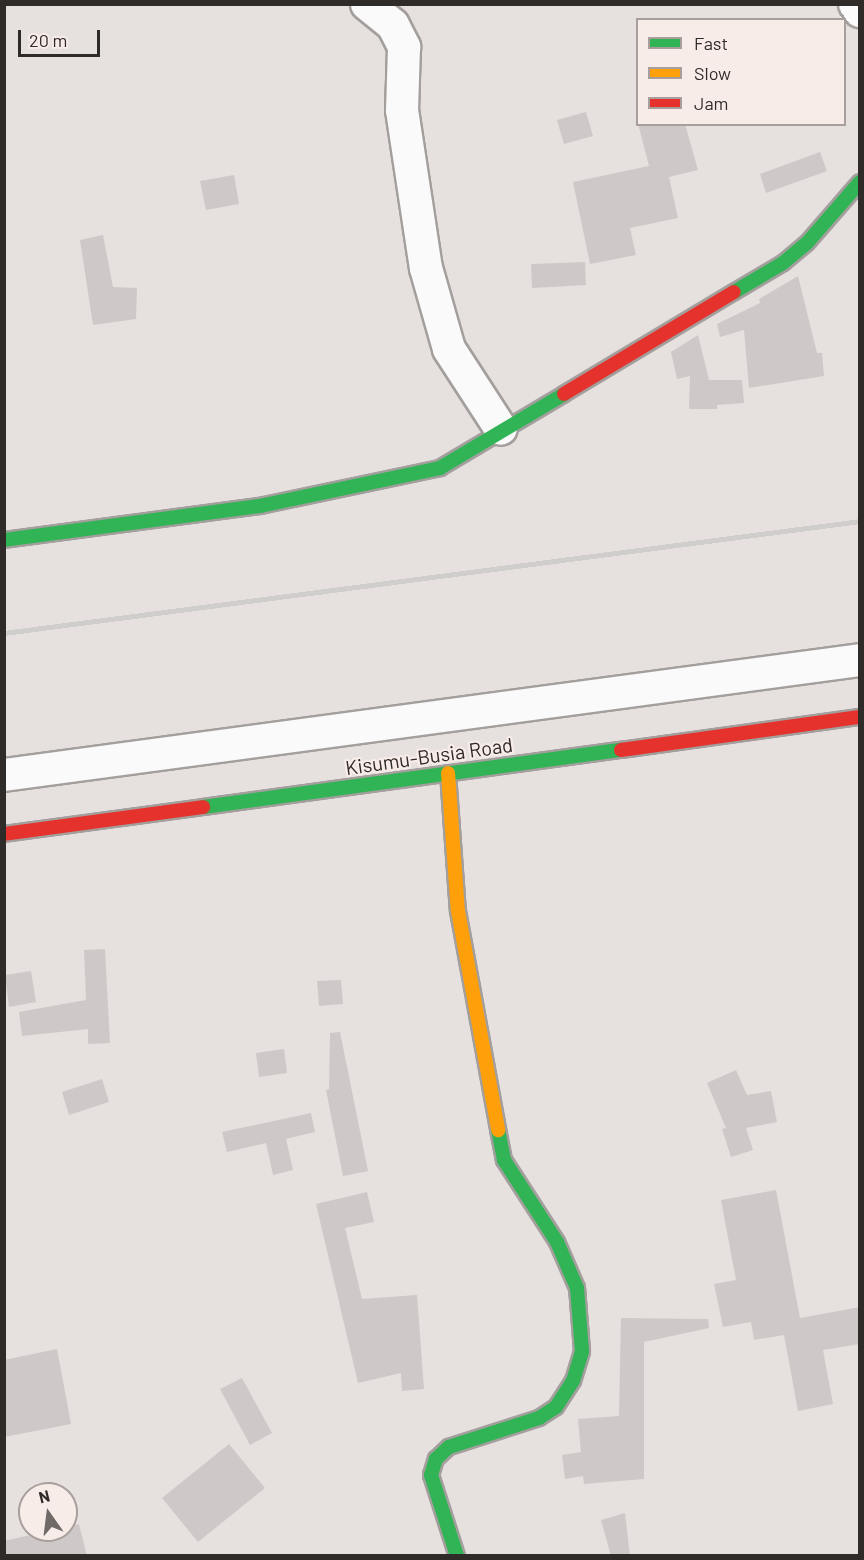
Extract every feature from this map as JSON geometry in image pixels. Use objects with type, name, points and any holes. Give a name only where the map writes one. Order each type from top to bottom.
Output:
[{"type":"main road","points":[[4,540],[260,506],[440,468],[501,429],[783,263],[807,243],[860,182]]},
{"type":"main road","name":"Kisumu-Busia Road","points":[[4,834],[860,717]]},
{"type":"main road","points":[[448,773],[458,910],[504,1160],[557,1242],[577,1288],[582,1351],[573,1381],[556,1407],[539,1418],[449,1447],[436,1459],[431,1475],[457,1556]]},
{"type":"street","points":[[367,4],[393,25],[404,47],[404,122],[426,267],[449,349],[501,429]]},
{"type":"street","points":[[855,4],[860,11]]},
{"type":"street","points":[[4,775],[860,660]]},
{"type":"building","points":[[586,112],[593,136],[564,144],[557,120]]},
{"type":"building","points":[[639,126],[686,126],[698,170],[669,177],[678,218],[630,228],[636,255],[590,264],[573,182],[649,166]]},
{"type":"building","points":[[820,152],[827,171],[766,193],[760,174]]},
{"type":"building","points":[[234,175],[239,204],[206,210],[200,181]]},
{"type":"building","points":[[103,235],[113,287],[137,288],[136,319],[93,325],[80,240]]},
{"type":"building","points":[[585,262],[586,285],[532,288],[531,264]]},
{"type":"building","points":[[798,276],[817,353],[822,353],[824,376],[749,388],[744,330],[720,337],[717,324],[760,303],[759,299]]},
{"type":"building","points":[[698,335],[709,380],[742,380],[744,403],[717,405],[717,409],[689,409],[690,376],[677,379],[671,352]]},
{"type":"building","points":[[105,949],[110,1043],[88,1044],[88,1029],[22,1036],[19,1012],[86,1000],[84,950]]},
{"type":"building","points":[[31,971],[36,1002],[9,1007],[5,975]]},
{"type":"building","points":[[341,980],[343,1004],[319,1006],[317,981]]},
{"type":"building","points":[[340,1032],[368,1171],[343,1176],[326,1090],[329,1089],[330,1033]]},
{"type":"building","points":[[284,1049],[287,1073],[259,1077],[256,1053]]},
{"type":"building","points":[[736,1070],[747,1095],[771,1091],[777,1122],[746,1128],[753,1150],[731,1157],[722,1129],[726,1128],[707,1083]]},
{"type":"building","points":[[102,1079],[109,1102],[69,1115],[62,1092]]},
{"type":"building","points":[[311,1113],[315,1132],[286,1139],[293,1170],[273,1175],[266,1143],[227,1152],[222,1132]]},
{"type":"building","points":[[776,1190],[800,1318],[860,1307],[860,1344],[823,1350],[833,1404],[798,1411],[784,1335],[754,1340],[751,1322],[723,1327],[714,1284],[736,1280],[721,1200]]},
{"type":"building","points":[[367,1192],[374,1222],[345,1228],[362,1299],[417,1295],[424,1389],[402,1391],[401,1373],[358,1383],[316,1204]]},
{"type":"building","points":[[621,1318],[708,1319],[709,1328],[644,1342],[644,1479],[584,1484],[583,1476],[565,1479],[562,1455],[581,1452],[578,1419],[619,1416]]},
{"type":"building","points":[[57,1349],[71,1424],[4,1437],[4,1360]]},
{"type":"building","points":[[242,1378],[272,1433],[250,1445],[220,1389]]},
{"type":"building","points":[[229,1444],[265,1488],[198,1542],[162,1498]]},
{"type":"building","points":[[625,1513],[630,1556],[611,1556],[601,1520]]},
{"type":"building","points":[[78,1524],[87,1556],[4,1556],[4,1541],[18,1538],[18,1542],[78,1542]]},
{"type":"railway","points":[[4,633],[860,521]]},
{"type":"traffic: fast","points":[[734,292],[783,263],[807,243],[860,182]]},
{"type":"traffic: fast","points":[[4,540],[260,506],[440,468],[564,394]]},
{"type":"traffic: fast","points":[[203,807],[621,750]]},
{"type":"traffic: fast","points":[[457,1556],[431,1475],[436,1459],[449,1447],[539,1418],[556,1407],[573,1381],[582,1351],[577,1288],[557,1242],[504,1160],[498,1130]]},
{"type":"traffic: slow","points":[[448,773],[458,911],[498,1130]]},
{"type":"traffic: jam","points":[[564,394],[734,292]]},
{"type":"traffic: jam","points":[[621,750],[860,717]]},
{"type":"traffic: jam","points":[[4,834],[203,807]]}]
